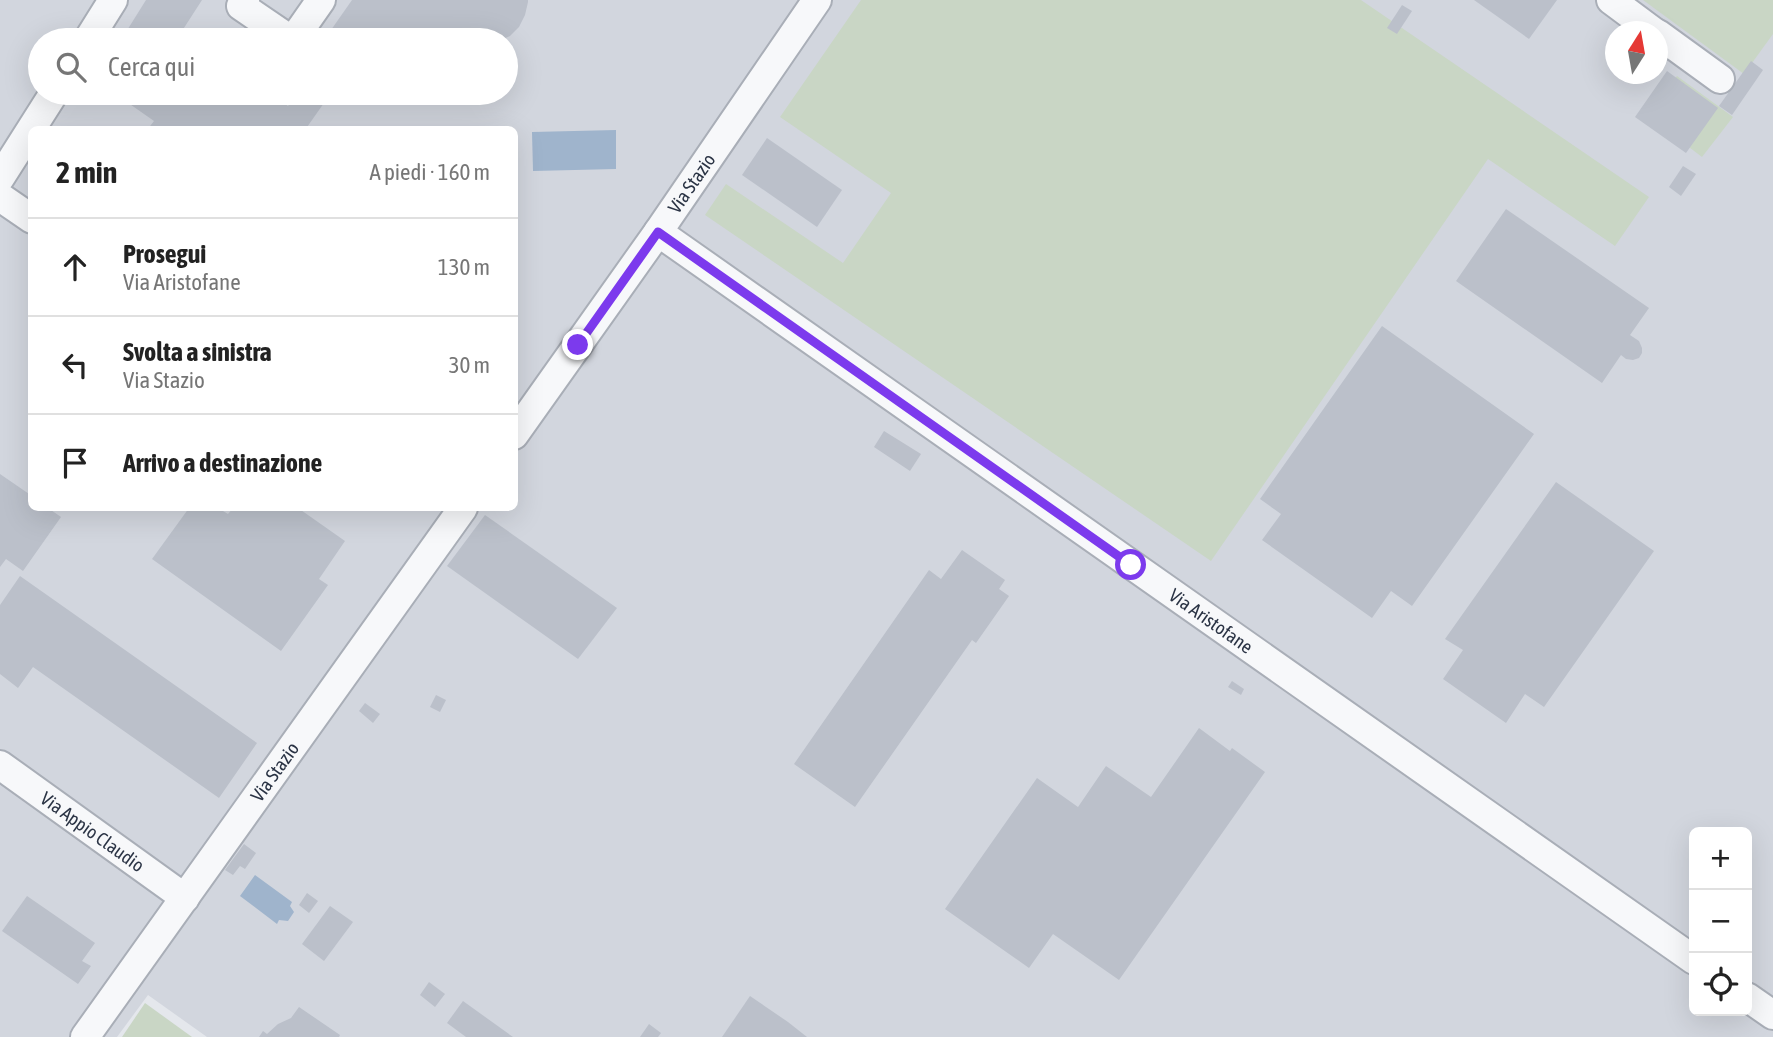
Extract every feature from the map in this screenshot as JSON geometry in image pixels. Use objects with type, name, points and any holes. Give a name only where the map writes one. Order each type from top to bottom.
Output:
[{"type":"street","points":[[96,28],[113,0]]},
{"type":"street","points":[[245,0],[242,6],[274,28]]},
{"type":"street","points":[[301,28],[321,0]]},
{"type":"street","name":"Via Stazio","points":[[518,429],[658,232],[817,0]]},
{"type":"street","points":[[1611,0],[1640,21]]},
{"type":"street","points":[[1668,42],[1720,79]]},
{"type":"street","points":[[33,126],[46,105]]},
{"type":"street","points":[[0,178],[28,134]]},
{"type":"street","points":[[0,197],[28,216]]},
{"type":"street","name":"Via Aristofane","points":[[658,232],[1689,956]]},
{"type":"street","name":"Via Stazio","points":[[85,1037],[185,898],[453,511]]},
{"type":"street","name":"Via Appio Claudio","points":[[0,765],[185,898]]},
{"type":"street","points":[[1752,1000],[1773,1015]]},
{"type":"shaded area","points":[[0,0],[1773,0],[1773,1037],[207,1037],[148,995],[117,1037],[0,1037]]},
{"type":"green space","points":[[861,0],[1361,0],[1649,197],[1615,246],[1488,159],[1211,561],[705,215],[726,184],[843,263],[891,193],[780,117]]},
{"type":"green space","points":[[1643,0],[1773,0],[1773,34],[1744,74]]},
{"type":"green space","points":[[1677,76],[1733,117],[1702,157],[1647,115]]},
{"type":"green space","points":[[145,1003],[192,1037],[122,1037]]},
{"type":"water","points":[[616,130],[616,169],[533,171],[532,132]]},
{"type":"water","points":[[255,875],[292,902],[290,906],[294,912],[288,921],[279,920],[277,924],[240,896]]},
{"type":"building","points":[[146,0],[202,0],[184,28],[128,28]]},
{"type":"building","points":[[352,0],[528,0],[525,15],[518,28],[332,28]]},
{"type":"building","points":[[1474,0],[1557,0],[1529,39]]},
{"type":"building","points":[[1402,5],[1412,11],[1397,34],[1387,28]]},
{"type":"building","points":[[1751,61],[1763,70],[1732,115],[1719,106]]},
{"type":"building","points":[[1668,72],[1718,108],[1686,153],[1635,117],[1658,84],[1668,84]]},
{"type":"building","points":[[131,105],[323,105],[308,126],[150,126],[154,121]]},
{"type":"building","points":[[767,138],[842,190],[817,227],[742,175]]},
{"type":"building","points":[[1683,166],[1696,174],[1681,196],[1669,187]]},
{"type":"building","points":[[1506,209],[1649,308],[1630,335],[1639,341],[1642,348],[1639,358],[1626,359],[1621,355],[1602,383],[1456,281]]},
{"type":"building","points":[[1382,326],[1534,434],[1412,606],[1391,591],[1372,618],[1262,540],[1281,514],[1260,499]]},
{"type":"building","points":[[884,431],[921,454],[910,471],[874,447]]},
{"type":"building","points":[[0,474],[28,493],[28,511],[52,511],[61,517],[23,571],[6,559],[0,567]]},
{"type":"building","points":[[1556,482],[1654,551],[1544,707],[1525,694],[1506,723],[1443,679],[1463,650],[1445,639]]},
{"type":"building","points":[[187,511],[223,511],[228,514],[230,511],[302,511],[345,541],[319,579],[328,585],[281,651],[152,559]]},
{"type":"building","points":[[485,515],[617,608],[578,659],[447,566]]},
{"type":"building","points":[[962,550],[1005,580],[999,589],[1009,596],[976,643],[972,640],[855,807],[794,764],[929,570],[941,579]]},
{"type":"building","points":[[20,576],[257,743],[219,798],[33,667],[18,688],[0,674],[0,605]]},
{"type":"building","points":[[1232,681],[1244,689],[1241,695],[1228,687]]},
{"type":"building","points":[[436,695],[446,700],[440,712],[430,707]]},
{"type":"building","points":[[365,703],[380,714],[373,723],[359,711]]},
{"type":"building","points":[[1199,728],[1265,772],[1119,980],[1053,934],[1029,968],[945,909],[1037,778],[1078,807],[1106,766],[1151,797]]},
{"type":"building","points":[[244,844],[256,853],[245,869],[240,866],[233,875],[225,870]]},
{"type":"building","points":[[307,893],[318,901],[309,913],[299,905]]},
{"type":"building","points":[[27,896],[95,943],[82,961],[91,966],[78,984],[2,931]]},
{"type":"building","points":[[330,906],[353,922],[324,961],[302,944]]},
{"type":"building","points":[[429,982],[445,994],[435,1007],[420,995]]},
{"type":"building","points":[[750,996],[788,1022],[807,1037],[722,1037]]},
{"type":"building","points":[[463,1001],[513,1037],[466,1037],[447,1023]]},
{"type":"building","points":[[299,1007],[340,1035],[339,1037],[259,1037],[263,1031],[267,1034],[278,1024],[291,1018]]},
{"type":"building","points":[[649,1024],[661,1033],[658,1037],[640,1037]]},
{"type":"route","points":[[578,345],[658,232],[1131,565]]}]
